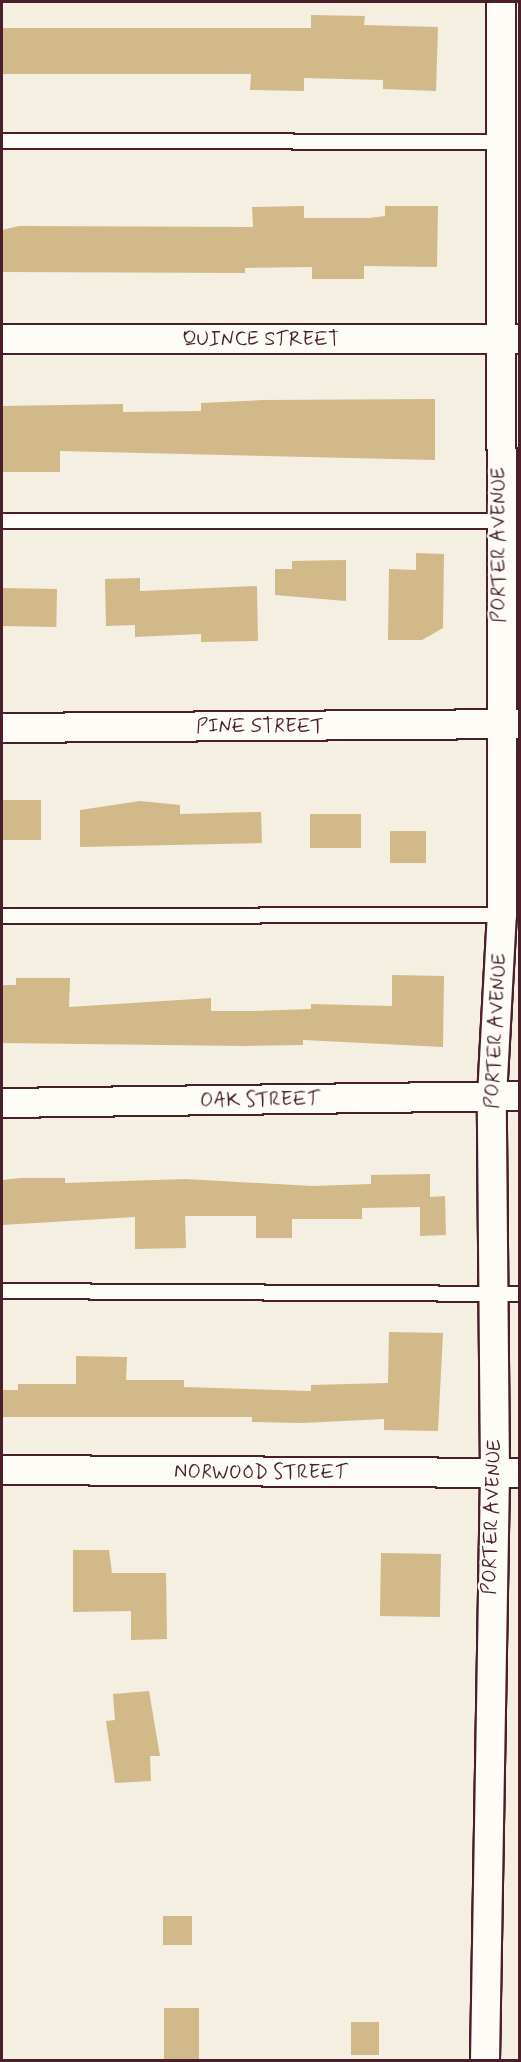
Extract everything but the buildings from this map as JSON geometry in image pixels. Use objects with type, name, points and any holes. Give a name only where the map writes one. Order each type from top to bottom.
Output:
[{"type":"street","name":"PORTER AVENUE","points":[[485,2061],[507,1473],[506,1097],[502,915],[509,724],[500,521],[509,339],[500,142],[501,2]]},
{"type":"street","name":"QUINCE STREET","points":[[2,339],[509,339]]},
{"type":"street","name":"PINE STREET","points":[[2,728],[509,724]]},
{"type":"street","name":"OAK STREET","points":[[2,1103],[506,1097]]},
{"type":"street","name":"NORWOOD STREET","points":[[2,1470],[507,1473]]},
{"type":"lane","points":[[2,141],[500,142]]},
{"type":"lane","points":[[2,521],[500,521]]},
{"type":"lane","points":[[2,916],[502,915]]},
{"type":"lane","points":[[2,1291],[507,1294]]}]
